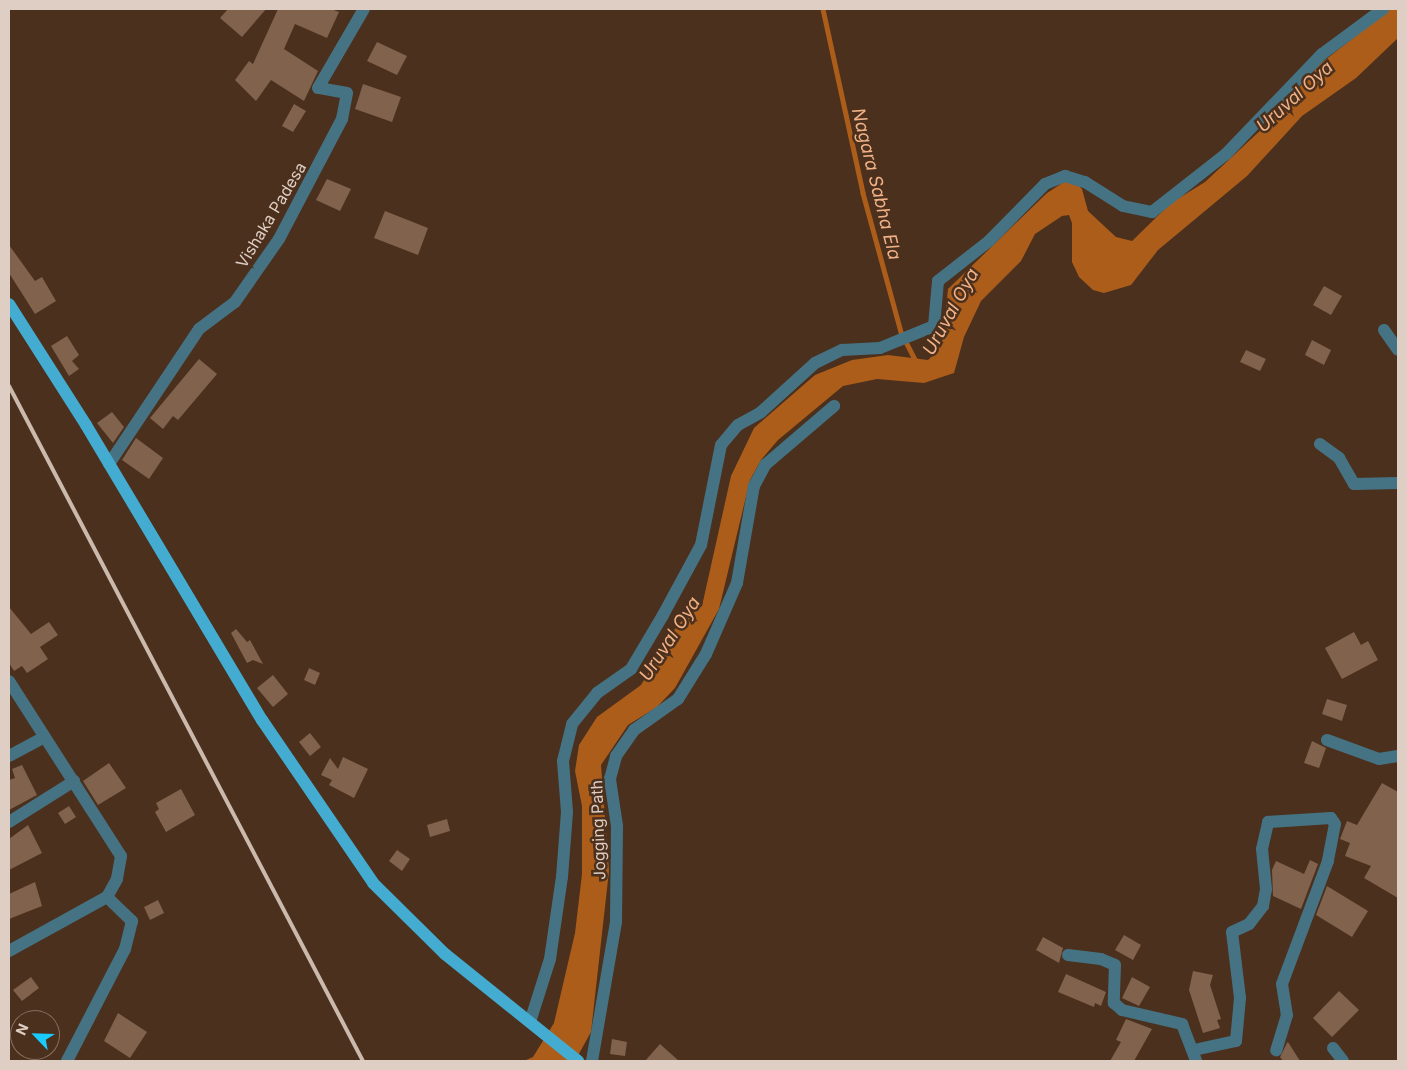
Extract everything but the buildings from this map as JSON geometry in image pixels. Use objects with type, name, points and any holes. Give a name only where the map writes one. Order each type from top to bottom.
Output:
[{"type":"main road","points":[[9,304],[110,464],[262,720],[373,883],[445,954],[578,1061]]},
{"type":"street","name":"Vishaka Padesa","points":[[110,464],[199,329],[234,302],[279,239],[342,119],[347,92],[318,88],[364,9]]},
{"type":"street","points":[[534,1026],[550,959],[560,886],[567,812],[563,760],[572,724],[597,693],[631,668],[701,545],[721,445],[738,425],[761,412],[815,363],[842,350],[880,348],[913,337],[934,326],[938,281],[990,242],[1045,184],[1065,176],[1085,182],[1123,206],[1152,212],[1226,154],[1322,54],[1383,9]]},
{"type":"street","points":[[1384,330],[1398,350]]},
{"type":"street","name":"Jogging Path","points":[[592,1061],[616,922],[616,826],[610,779],[616,756],[634,730],[678,699],[706,654],[738,584],[754,486],[765,465],[834,406]]},
{"type":"street","points":[[1320,444],[1339,458],[1354,484],[1398,483]]},
{"type":"street","points":[[9,681],[42,738],[74,781],[120,856],[117,879],[107,897],[9,951]]},
{"type":"street","points":[[9,756],[42,738]]},
{"type":"street","points":[[1327,740],[1379,759],[1398,756]]},
{"type":"street","points":[[9,822],[74,781]]},
{"type":"street","points":[[1068,955],[1102,959],[1115,965],[1114,1003],[1122,1010],[1182,1024],[1195,1056],[1236,1041],[1240,998],[1232,932],[1249,924],[1263,906],[1266,889],[1262,849],[1268,822],[1331,818],[1335,824],[1328,861],[1282,984],[1287,1015],[1276,1050]]},
{"type":"street","points":[[66,1061],[131,936],[132,922],[107,897]]},
{"type":"street","points":[[1332,1048],[1344,1061]]},
{"type":"water","name":"Uruval Oya","points":[[1390,9],[1398,9],[1398,38],[1356,78],[1302,116],[1247,176],[1158,250],[1131,285],[1104,293],[1093,290],[1079,277],[1072,262],[1072,223],[1069,215],[1062,216],[1035,234],[1021,261],[981,301],[964,337],[954,373],[924,383],[877,379],[843,386],[778,440],[761,460],[750,480],[719,609],[675,688],[657,707],[628,725],[601,765],[609,871],[591,1032],[575,1061],[524,1061],[533,1057],[554,1023],[575,933],[582,874],[582,806],[575,771],[579,745],[597,717],[641,685],[678,624],[702,606],[731,476],[754,428],[815,375],[852,360],[888,355],[928,360],[938,350],[943,338],[948,289],[1047,193],[1064,182],[1076,183],[1082,189],[1088,211],[1116,237],[1132,241],[1171,203],[1205,182],[1264,127],[1320,64]]},
{"type":"waterway","name":"Nagara Sabha Ela","points":[[823,9],[863,193],[901,332],[916,361]]},
{"type":"railway","points":[[9,386],[363,1061]]}]
